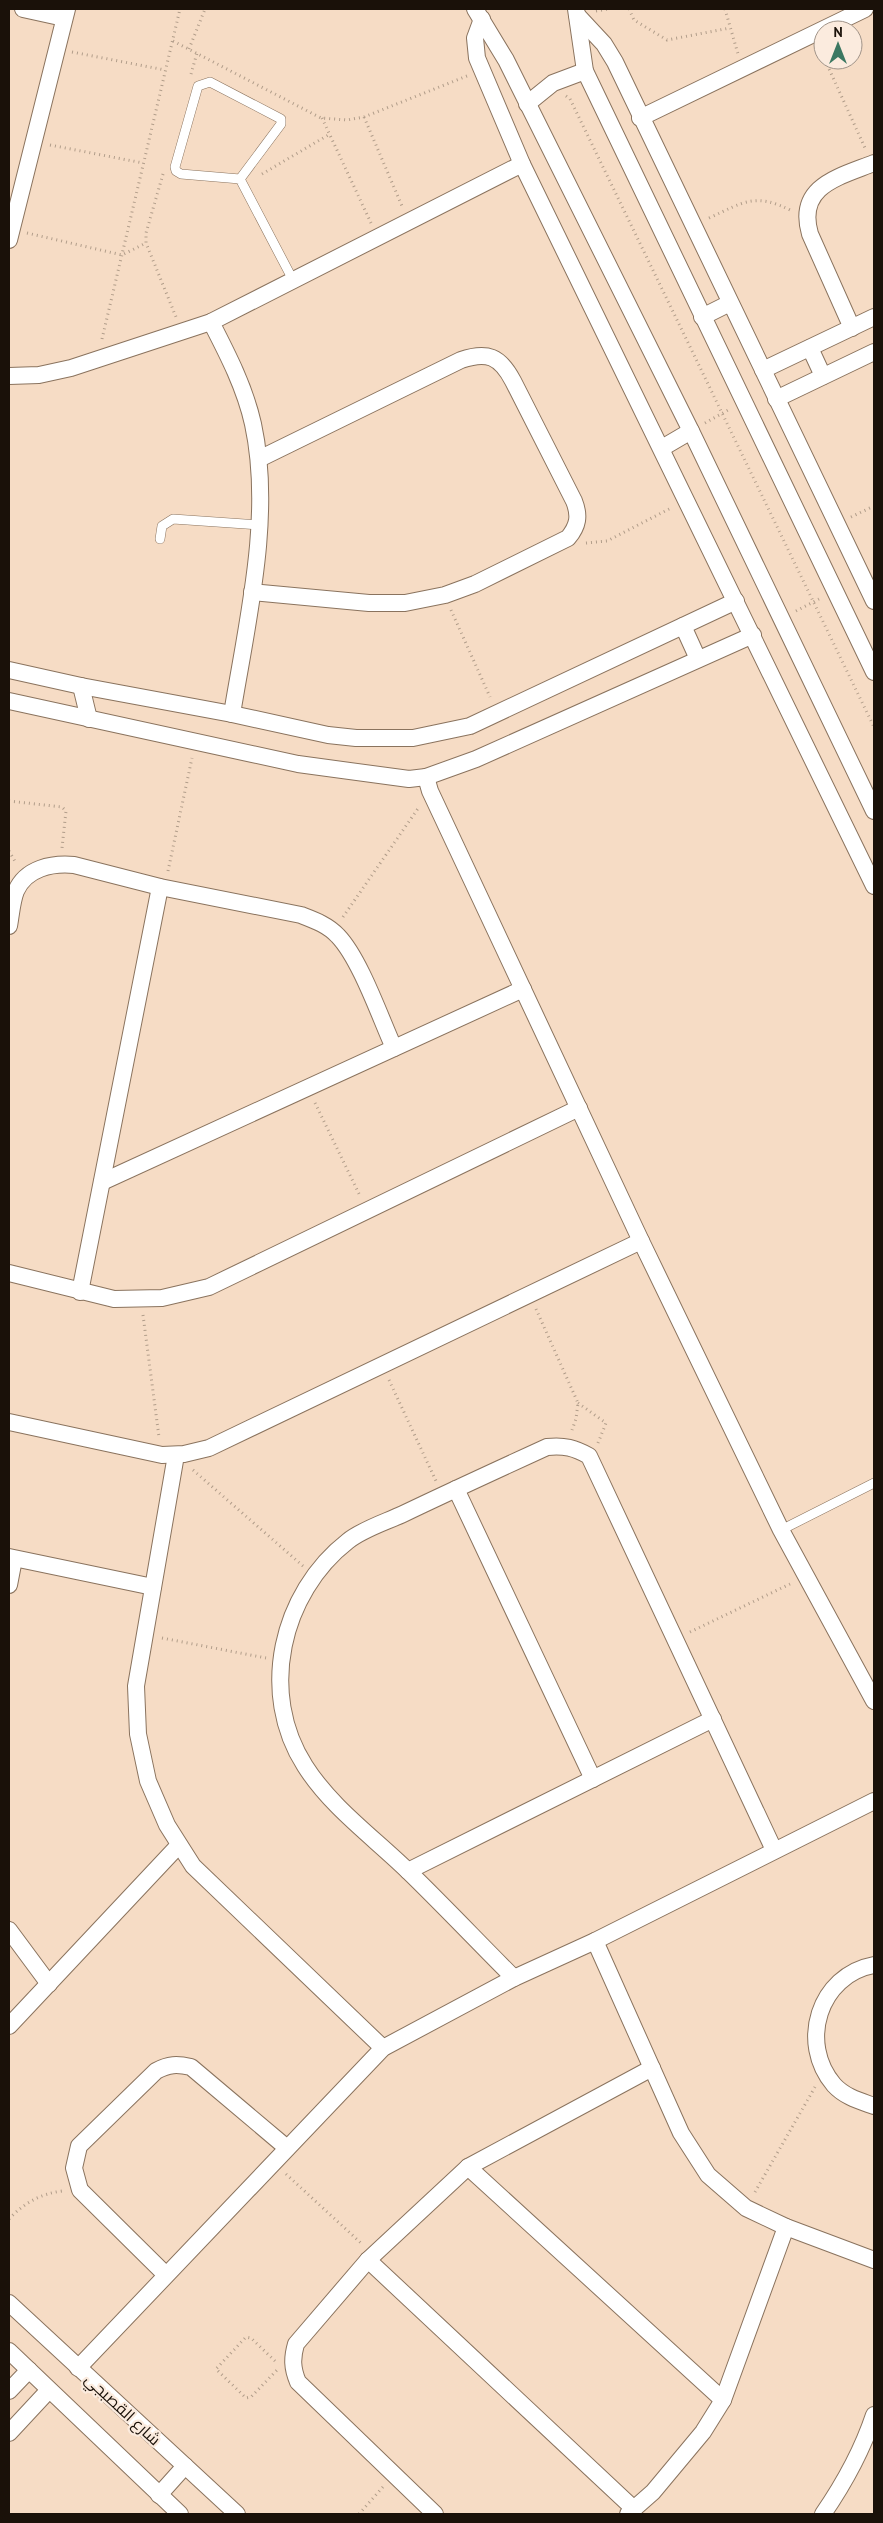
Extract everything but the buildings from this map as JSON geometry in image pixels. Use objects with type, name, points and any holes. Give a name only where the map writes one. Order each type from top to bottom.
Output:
[{"type":"street","points":[[10,229],[66,13],[23,9]]},
{"type":"street","points":[[640,118],[865,9]]},
{"type":"street","points":[[577,12],[584,72],[874,672]]},
{"type":"street","points":[[577,12],[604,44],[614,62],[874,601]]},
{"type":"street","points":[[478,14],[474,38],[481,70],[522,164],[687,499],[874,886]]},
{"type":"street","points":[[478,14],[506,60],[691,431],[874,811]]},
{"type":"street","points":[[527,104],[553,83],[584,72]]},
{"type":"street","points":[[852,328],[806,221],[807,209],[812,197],[820,187],[873,163]]},
{"type":"street","points":[[9,376],[39,374],[98,360],[211,322],[522,164]]},
{"type":"street","points":[[702,317],[730,303]]},
{"type":"street","points":[[763,370],[874,317]]},
{"type":"street","points":[[211,322],[228,354],[242,388],[252,423],[259,459],[258,525],[252,592],[232,714]]},
{"type":"street","points":[[810,348],[823,376]]},
{"type":"street","points":[[776,399],[874,352]]},
{"type":"street","points":[[252,592],[369,603],[405,603],[445,595],[475,584],[568,538],[578,521],[578,511],[574,501],[505,366],[492,357],[476,355],[462,360],[259,459]]},
{"type":"street","points":[[662,448],[691,431]]},
{"type":"street","points":[[9,670],[80,686],[232,714],[328,735],[385,739],[442,733],[470,726],[736,601]]},
{"type":"street","points":[[683,626],[698,659]]},
{"type":"street","points":[[9,701],[195,740],[298,764],[409,779],[428,784],[476,759],[753,635]]},
{"type":"street","points":[[80,686],[89,719]]},
{"type":"street","points":[[428,784],[641,1241],[781,1530],[874,1701]]},
{"type":"street","points":[[9,926],[16,891],[24,880],[47,865],[60,864],[74,865],[162,888],[301,915],[321,923],[333,932],[351,952],[394,1048]]},
{"type":"street","points":[[80,1292],[162,888]]},
{"type":"street","points":[[102,1182],[523,989]]},
{"type":"street","points":[[9,1273],[114,1299],[162,1298],[209,1287],[579,1108]]},
{"type":"street","points":[[9,1422],[169,1455],[209,1448],[641,1241]]},
{"type":"street","points":[[514,1978],[408,1871],[331,1798],[304,1766],[287,1727],[280,1686],[283,1644],[296,1604],[313,1575],[349,1540],[547,1447],[562,1445],[576,1448],[591,1458],[774,1850]]},
{"type":"street","points":[[169,1455],[153,1587],[136,1686],[138,1734],[148,1781],[167,1825],[193,1866],[383,2048]]},
{"type":"street","points":[[449,1492],[593,1779]]},
{"type":"street","points":[[9,1585],[12,1558],[153,1587]]},
{"type":"street","points":[[408,1871],[713,1719]]},
{"type":"street","points":[[78,2368],[383,2048],[514,1978],[594,1941],[874,1801]]},
{"type":"street","points":[[9,2026],[180,1845]]},
{"type":"street","points":[[9,1930],[49,1984]]},
{"type":"street","points":[[594,1941],[681,2133],[708,2175],[746,2208],[786,2228],[874,2260]]},
{"type":"street","points":[[874,1966],[863,1968],[841,1980],[825,1999],[816,2022],[816,2047],[824,2070],[835,2086],[850,2098],[874,2106]]},
{"type":"street","points":[[166,2275],[80,2190],[74,2168],[79,2146],[156,2070],[167,2065],[180,2064],[191,2067],[287,2148]]},
{"type":"street","points":[[435,2514],[298,2382],[293,2369],[292,2356],[296,2344],[371,2258],[468,2167],[652,2068]]},
{"type":"street","points":[[468,2167],[723,2400]]},
{"type":"street","points":[[371,2258],[631,2511],[653,2492],[703,2432],[723,2400],[786,2228]]},
{"type":"street","name":"شارع القصبجي","points":[[9,2303],[237,2514]]},
{"type":"street","points":[[9,2351],[180,2514]]},
{"type":"street","points":[[9,2391],[29,2370]]},
{"type":"street","points":[[9,2434],[49,2390]]},
{"type":"street","points":[[824,2514],[845,2482],[863,2448],[874,2415]]},
{"type":"street","points":[[159,2495],[185,2466]]},
{"type":"lane","points":[[210,82],[281,119],[281,124],[242,182],[176,171],[175,166],[200,84],[210,82]]},
{"type":"lane","points":[[242,182],[293,280]]},
{"type":"lane","points":[[160,539],[162,526],[173,519],[258,525]]},
{"type":"lane","points":[[781,1530],[874,1484]]},
{"type":"path","points":[[98,360],[180,9]]},
{"type":"path","points":[[189,49],[205,9]]},
{"type":"path","points":[[629,9],[634,20],[667,40],[730,28]]},
{"type":"path","points":[[725,9],[742,69]]},
{"type":"path","points":[[173,40],[321,118],[347,120],[364,117],[481,70]]},
{"type":"path","points":[[57,49],[165,70]]},
{"type":"path","points":[[189,82],[197,53]]},
{"type":"path","points":[[830,70],[873,163]]},
{"type":"path","points":[[559,94],[570,99],[874,727]]},
{"type":"path","points":[[364,117],[408,222]]},
{"type":"path","points":[[321,118],[378,237]]},
{"type":"path","points":[[242,182],[330,134]]},
{"type":"path","points":[[33,142],[143,163]]},
{"type":"path","points":[[165,167],[146,243],[182,332]]},
{"type":"path","points":[[692,225],[747,200],[765,200],[790,210],[806,221]]},
{"type":"path","points":[[10,229],[122,255],[146,243]]},
{"type":"path","points":[[691,431],[743,401]]},
{"type":"path","points":[[568,538],[580,543],[594,544],[607,541],[687,499]]},
{"type":"path","points":[[836,523],[874,506]]},
{"type":"path","points":[[791,605],[794,612],[836,590]]},
{"type":"path","points":[[445,595],[497,713]]},
{"type":"path","points":[[162,888],[195,740]]},
{"type":"path","points":[[333,932],[428,784]]},
{"type":"path","points":[[9,800],[59,806],[66,811],[60,864]]},
{"type":"path","points":[[308,1087],[367,1211]]},
{"type":"path","points":[[530,1294],[578,1403],[606,1424],[591,1458]]},
{"type":"path","points":[[140,1299],[169,1455],[313,1575]]},
{"type":"path","points":[[382,1365],[449,1492]]},
{"type":"path","points":[[562,1445],[574,1426],[578,1403]]},
{"type":"path","points":[[676,1639],[806,1576]]},
{"type":"path","points":[[145,1634],[282,1661]]},
{"type":"path","points":[[746,2208],[824,2070]]},
{"type":"path","points":[[274,2162],[371,2258]]},
{"type":"path","points":[[9,2219],[21,2206],[40,2196],[60,2191],[80,2190]]},
{"type":"path","points":[[281,2366],[249,2398],[245,2397],[216,2369],[246,2337],[251,2338],[281,2366],[298,2382]]},
{"type":"path","points":[[359,2514],[394,2475]]}]
